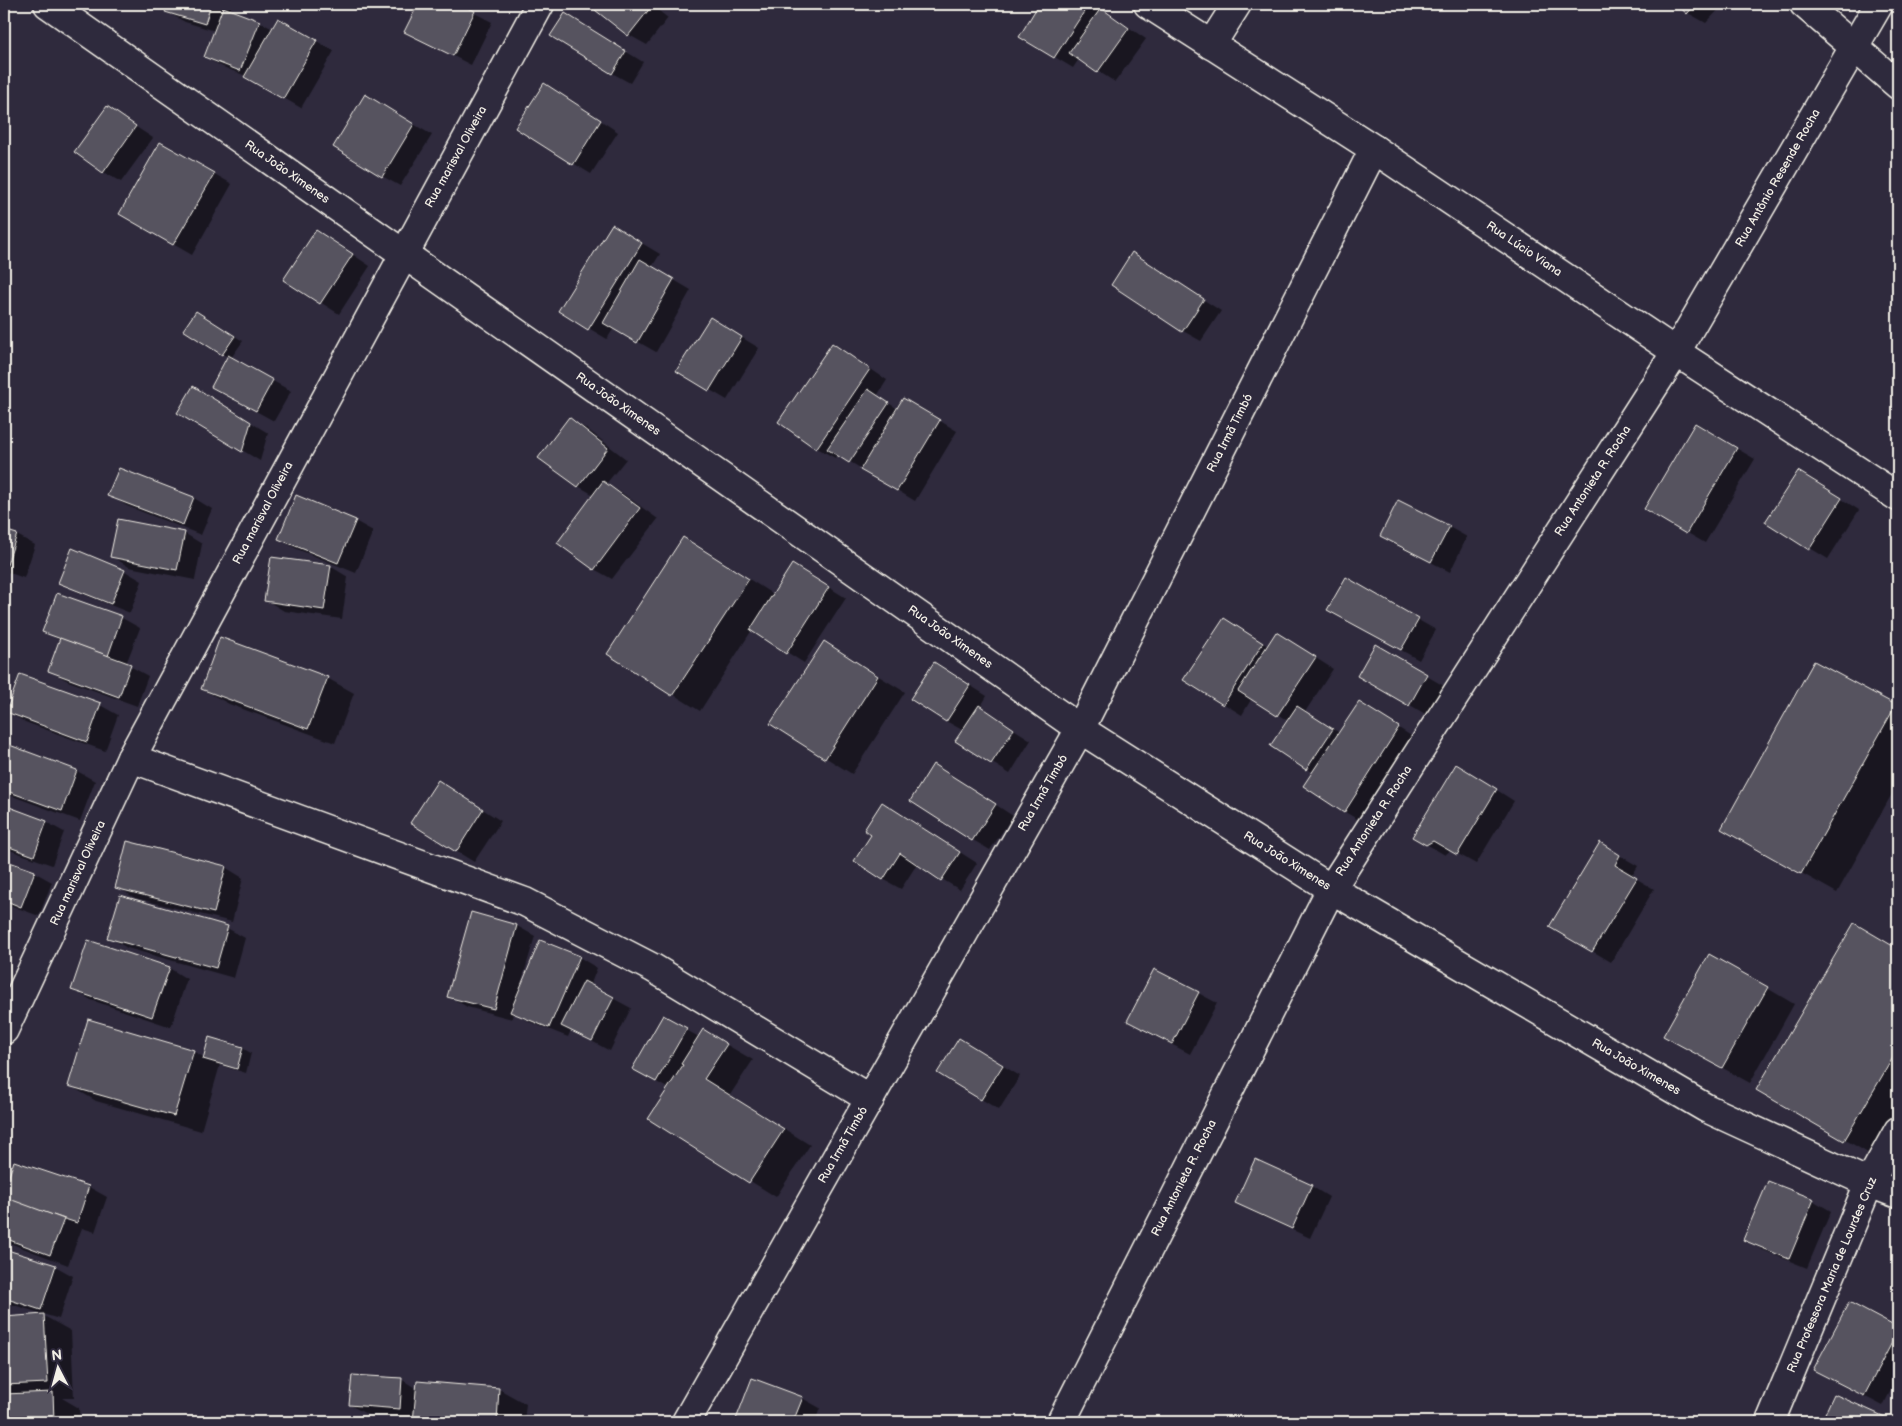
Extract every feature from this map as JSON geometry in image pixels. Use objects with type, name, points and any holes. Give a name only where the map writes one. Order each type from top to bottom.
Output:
[{"type":"street","name":"Rua João Ximenes","points":[[48,4],[1080,729],[1331,889],[1706,1108],[1869,1183],[1898,1194]]},
{"type":"street","name":"Rua marisval Oliveira","points":[[4,1030],[131,758],[403,253],[540,4]]},
{"type":"street","name":"Rua Lúcio Viana","points":[[1148,4],[1374,149],[1676,352],[1898,497]]},
{"type":"street","points":[[1210,45],[1237,4]]},
{"type":"street","points":[[1804,4],[1898,85]]},
{"type":"street","name":"Rua Antônio Resende Rocha","points":[[1676,352],[1879,4]]},
{"type":"street","name":"Rua Irmã Timbó","points":[[686,1422],[1080,729],[1374,149]]},
{"type":"street","name":"Rua Antonieta R. Rocha","points":[[1061,1422],[1331,889],[1676,352]]},
{"type":"street","points":[[131,758],[525,902],[653,968],[870,1099]]},
{"type":"street","name":"Rua Professora Maria de Lourdes Cruz","points":[[1770,1422],[1869,1183],[1898,1131]]},
{"type":"building","points":[[168,4],[211,4],[205,24],[165,12]]},
{"type":"building","points":[[418,4],[460,4],[475,11],[453,56],[404,32]]},
{"type":"building","points":[[600,4],[647,4],[651,7],[628,36],[595,10]]},
{"type":"building","points":[[1039,4],[1089,4],[1054,58],[1019,37]]},
{"type":"building","points":[[1676,4],[1696,4],[1687,14]]},
{"type":"building","points":[[223,7],[260,21],[240,71],[204,57]]},
{"type":"building","points":[[1101,8],[1129,28],[1097,73],[1069,53]]},
{"type":"building","points":[[565,13],[626,51],[612,74],[550,36]]},
{"type":"building","points":[[278,18],[317,40],[283,99],[244,77]]},
{"type":"building","points":[[544,83],[601,120],[573,165],[515,128]]},
{"type":"building","points":[[365,94],[414,124],[382,177],[333,147]]},
{"type":"building","points":[[107,106],[136,126],[103,173],[74,152]]},
{"type":"building","points":[[160,142],[215,173],[173,245],[119,214]]},
{"type":"building","points":[[612,224],[642,243],[588,330],[558,311]]},
{"type":"building","points":[[316,230],[353,254],[320,304],[283,280]]},
{"type":"building","points":[[1132,252],[1204,299],[1182,332],[1111,285]]},
{"type":"building","points":[[640,259],[674,279],[637,343],[603,323]]},
{"type":"building","points":[[196,311],[235,336],[222,355],[183,330]]},
{"type":"building","points":[[710,317],[742,337],[709,391],[676,371]]},
{"type":"building","points":[[832,343],[870,369],[816,449],[778,422]]},
{"type":"building","points":[[228,355],[273,380],[256,411],[211,387]]},
{"type":"building","points":[[193,386],[251,422],[242,452],[177,413]]},
{"type":"building","points":[[868,389],[889,403],[849,463],[827,449]]},
{"type":"building","points":[[903,398],[940,420],[897,491],[860,470]]},
{"type":"building","points":[[569,417],[608,448],[578,487],[538,458]]},
{"type":"building","points":[[1695,423],[1737,448],[1686,534],[1644,509]]},
{"type":"building","points":[[119,468],[194,497],[183,525],[107,496]]},
{"type":"building","points":[[1798,471],[1842,498],[1809,550],[1765,522]]},
{"type":"building","points":[[603,481],[640,508],[594,570],[557,543]]},
{"type":"building","points":[[296,495],[356,520],[338,563],[278,539]]},
{"type":"building","points":[[1398,500],[1450,526],[1431,562],[1380,536]]},
{"type":"building","points":[[118,519],[185,532],[177,570],[110,557]]},
{"type":"building","points":[[4,530],[17,534],[6,568],[4,568]]},
{"type":"building","points":[[683,537],[749,579],[672,696],[607,654]]},
{"type":"building","points":[[72,548],[125,570],[111,604],[58,583]]},
{"type":"building","points":[[271,557],[331,565],[324,610],[264,601]]},
{"type":"building","points":[[792,564],[829,587],[786,654],[750,630]]},
{"type":"building","points":[[1346,577],[1419,619],[1401,650],[1327,610]]},
{"type":"building","points":[[57,593],[122,616],[108,656],[42,632]]},
{"type":"building","points":[[1224,618],[1263,643],[1223,705],[1183,680]]},
{"type":"building","points":[[1276,632],[1316,657],[1277,716],[1238,691]]},
{"type":"building","points":[[220,637],[328,677],[308,729],[201,689]]},
{"type":"building","points":[[60,638],[131,664],[119,697],[48,671]]},
{"type":"building","points":[[824,641],[878,676],[825,759],[770,724]]},
{"type":"building","points":[[1375,644],[1427,674],[1409,706],[1357,676]]},
{"type":"building","points":[[1814,661],[1896,705],[1801,874],[1721,829]]},
{"type":"building","points":[[934,662],[970,685],[946,722],[910,699]]},
{"type":"building","points":[[20,674],[101,703],[87,742],[6,712]]},
{"type":"building","points":[[1359,702],[1399,727],[1344,813],[1303,786]]},
{"type":"building","points":[[979,705],[1014,729],[991,764],[955,741]]},
{"type":"building","points":[[1297,706],[1333,729],[1306,770],[1270,746]]},
{"type":"building","points":[[4,743],[77,770],[62,811],[4,790]]},
{"type":"building","points":[[933,764],[996,804],[972,841],[910,801]]},
{"type":"building","points":[[1456,764],[1497,789],[1457,855],[1433,841],[1426,845],[1412,837]]},
{"type":"building","points":[[438,780],[483,809],[456,852],[410,823]]},
{"type":"building","points":[[882,802],[960,852],[941,881],[900,853],[883,880],[854,861],[871,835],[864,830]]},
{"type":"building","points":[[4,805],[47,821],[34,856],[4,845]]},
{"type":"building","points":[[127,841],[226,866],[214,913],[115,888]]},
{"type":"building","points":[[1600,842],[1620,855],[1615,865],[1637,878],[1592,952],[1549,927]]},
{"type":"building","points":[[4,860],[35,871],[21,907],[4,900]]},
{"type":"building","points":[[120,895],[228,926],[216,968],[107,938]]},
{"type":"building","points":[[471,912],[517,925],[494,1009],[447,997]]},
{"type":"building","points":[[1854,923],[1898,949],[1898,1049],[1844,1141],[1756,1090]]},
{"type":"building","points":[[88,940],[170,967],[152,1017],[71,990]]},
{"type":"building","points":[[540,940],[580,956],[549,1028],[510,1012]]},
{"type":"building","points":[[1709,954],[1768,987],[1722,1068],[1663,1036]]},
{"type":"building","points":[[1154,969],[1199,992],[1172,1044],[1127,1021]]},
{"type":"building","points":[[584,981],[614,997],[592,1041],[561,1026]]},
{"type":"building","points":[[663,1015],[687,1028],[656,1082],[632,1069]]},
{"type":"building","points":[[88,1019],[194,1050],[174,1116],[68,1086]]},
{"type":"building","points":[[703,1029],[727,1044],[704,1079],[784,1129],[749,1183],[648,1119],[683,1065],[681,1064]]},
{"type":"building","points":[[209,1037],[243,1047],[237,1069],[203,1059]]},
{"type":"building","points":[[959,1038],[1003,1065],[981,1100],[937,1073]]},
{"type":"building","points":[[1255,1159],[1312,1185],[1292,1229],[1235,1203]]},
{"type":"building","points":[[14,1161],[89,1186],[77,1223],[4,1199],[4,1191]]},
{"type":"building","points":[[1768,1181],[1814,1199],[1789,1259],[1743,1240]]},
{"type":"building","points":[[4,1197],[64,1219],[50,1255],[4,1238]]},
{"type":"building","points":[[4,1249],[56,1265],[41,1310],[4,1298]]},
{"type":"building","points":[[1849,1302],[1898,1328],[1864,1396],[1813,1370]]},
{"type":"building","points":[[44,1314],[48,1383],[4,1385],[4,1317]]},
{"type":"building","points":[[352,1375],[402,1378],[400,1409],[349,1405]]},
{"type":"building","points":[[752,1378],[803,1397],[793,1422],[735,1422]]},
{"type":"building","points":[[417,1381],[499,1388],[497,1422],[413,1422]]},
{"type":"building","points":[[53,1392],[54,1422],[4,1422],[4,1394]]},
{"type":"building","points":[[1834,1394],[1896,1422],[1821,1422]]}]
